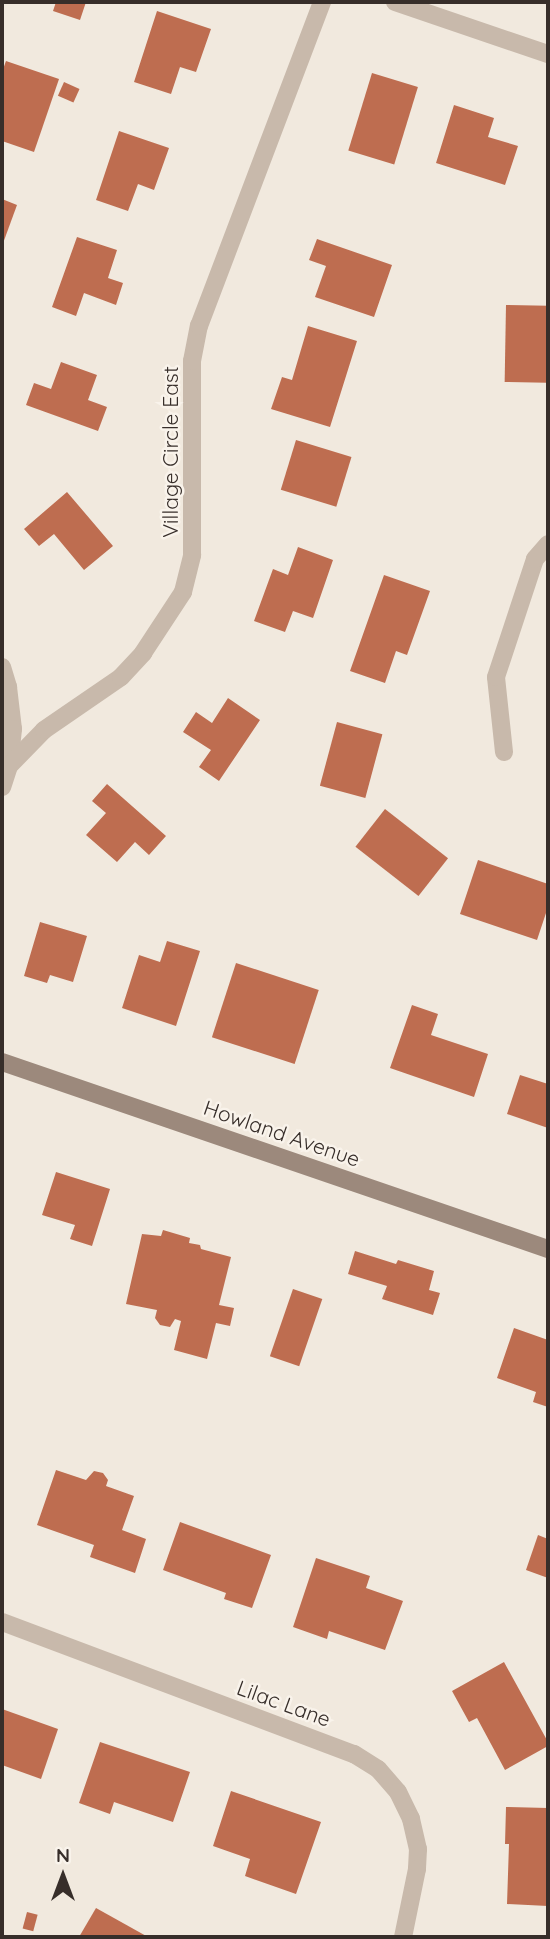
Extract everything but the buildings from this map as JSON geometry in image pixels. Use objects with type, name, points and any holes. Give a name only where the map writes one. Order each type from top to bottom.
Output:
[{"type":"street","name":"Village Circle East","points":[[9,766],[44,730],[121,677],[143,653],[183,592],[192,555],[192,361],[200,326],[322,2]]},
{"type":"street","points":[[395,2],[548,54]]},
{"type":"street","points":[[504,752],[496,677],[535,559],[548,544]]},
{"type":"street","points":[[2,667],[8,687],[13,729],[9,766],[2,787]]},
{"type":"street","name":"Howland Avenue","points":[[2,1062],[548,1248]]},
{"type":"street","name":"Lilac Lane","points":[[2,1622],[354,1754],[378,1769],[398,1792],[411,1819],[418,1849],[417,1869],[403,1937]]}]
